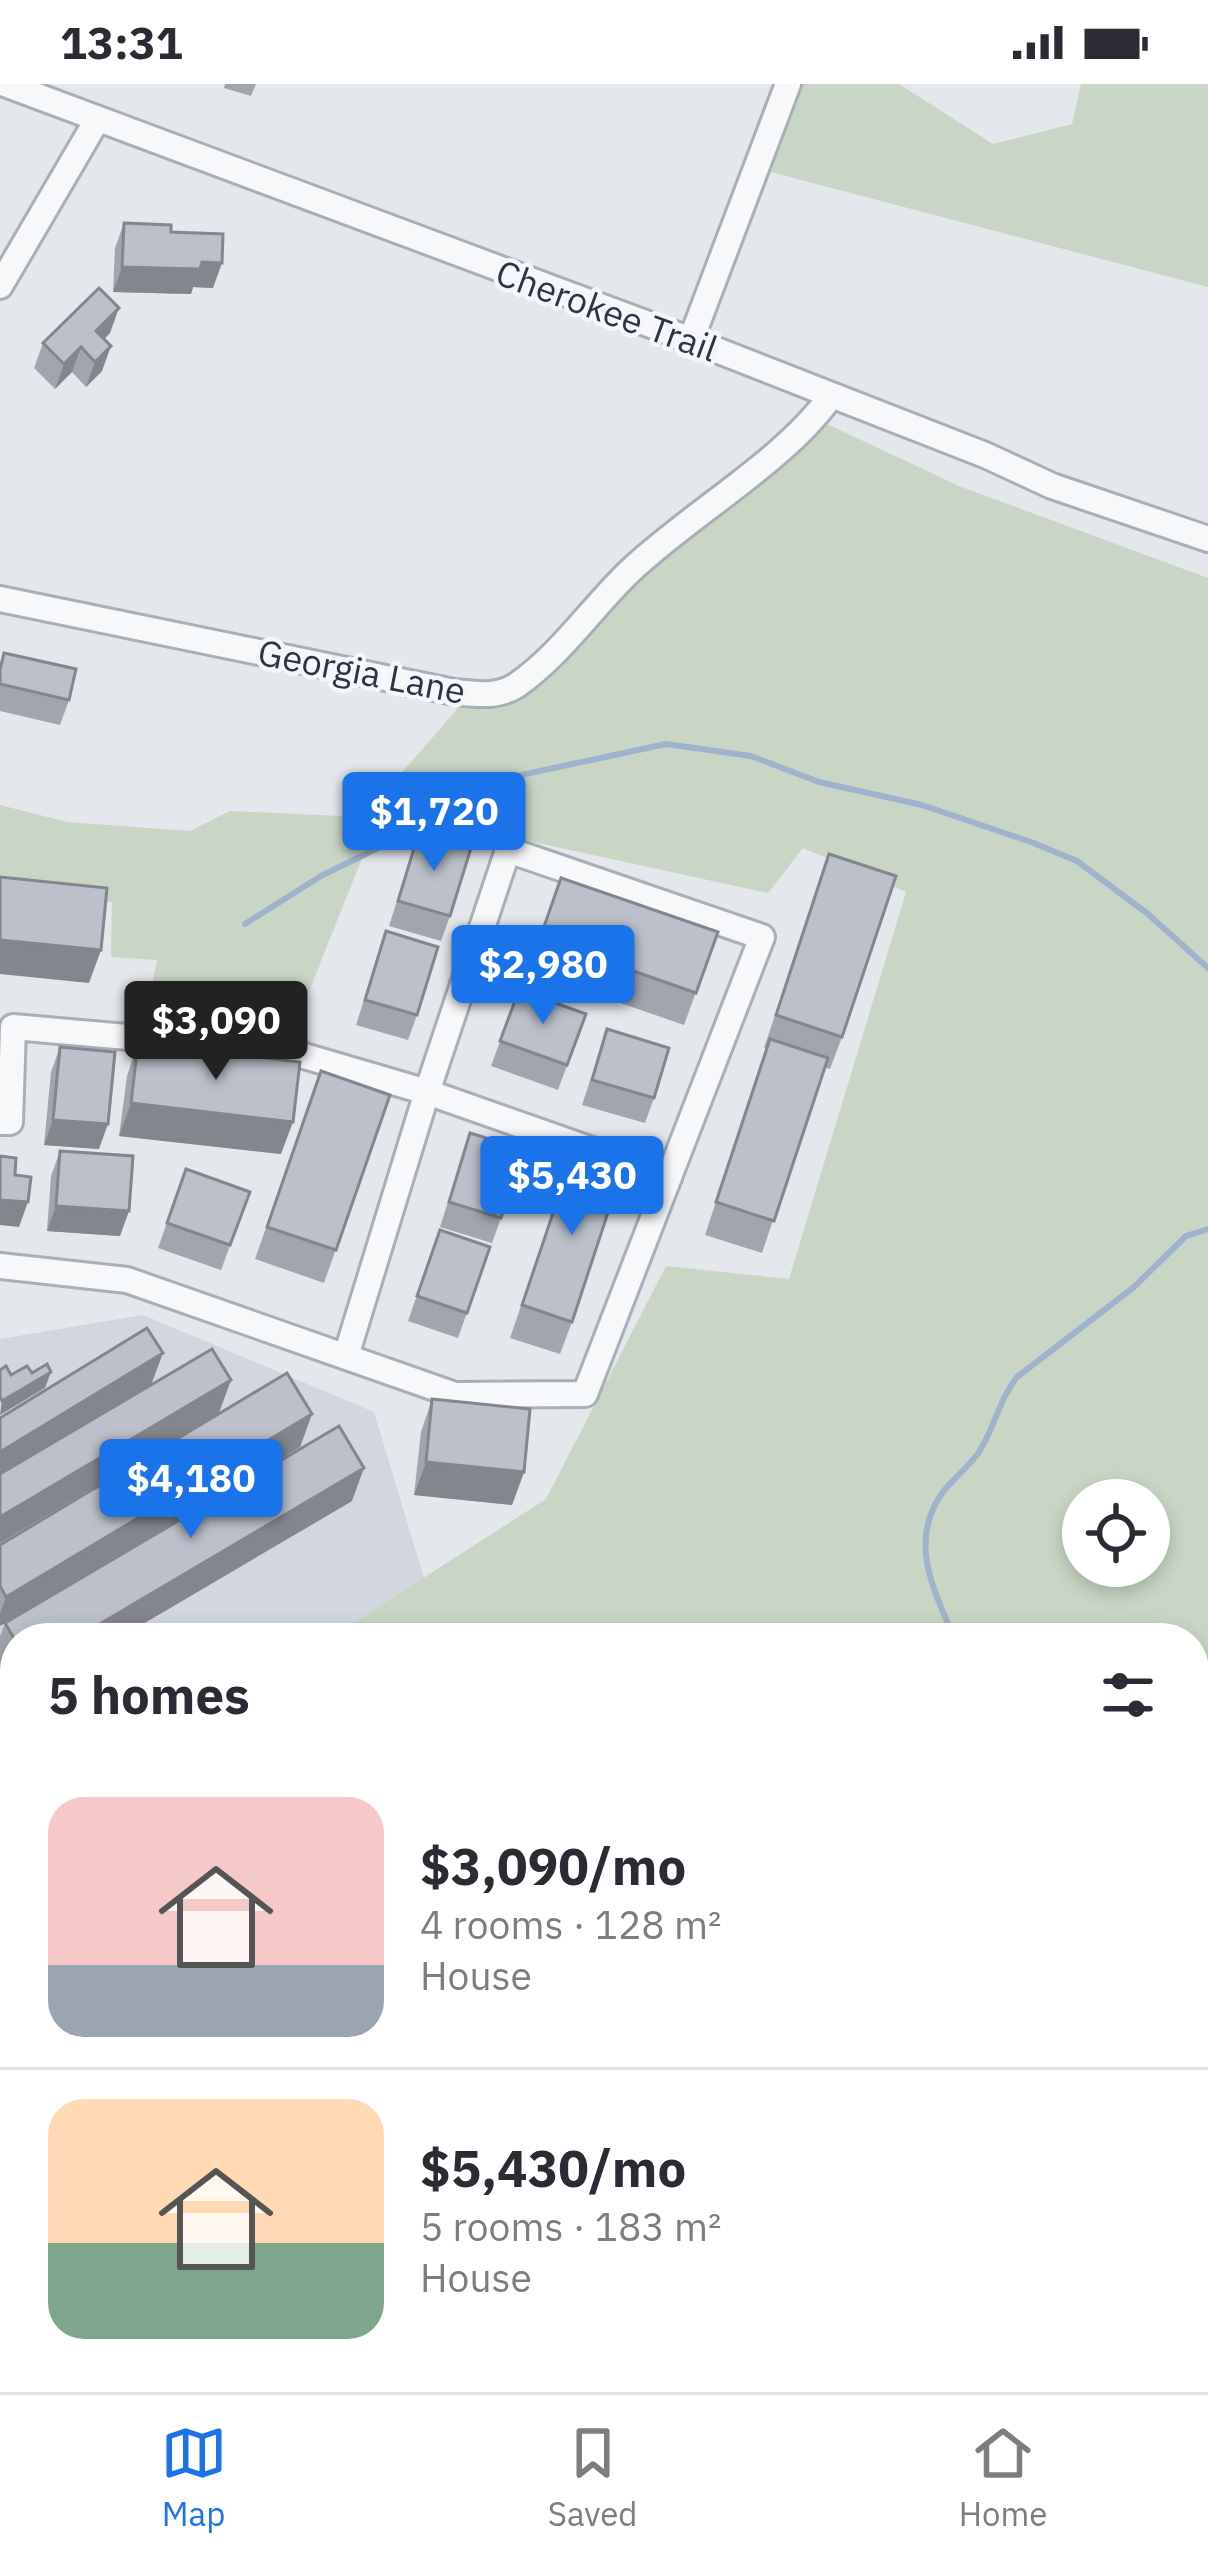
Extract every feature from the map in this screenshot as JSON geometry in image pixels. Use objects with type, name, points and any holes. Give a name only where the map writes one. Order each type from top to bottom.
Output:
[{"type":"street","name":"Cherokee Trail","points":[[4,84],[691,340],[985,455],[1052,486],[1208,538]]},
{"type":"street","points":[[691,340],[788,84]]},
{"type":"street","points":[[0,286],[97,120]]},
{"type":"street","name":"Georgia Lane","points":[[0,599],[454,692],[496,694],[517,685],[549,657],[628,573],[803,428],[830,397]]},
{"type":"street","points":[[0,1266],[128,1280],[455,1395],[585,1394],[762,937],[508,850],[346,1356]]},
{"type":"street","points":[[0,1122],[10,1121],[13,1027],[287,1051],[427,1092],[669,1177]]},
{"type":"shaded area","points":[[143,1315],[374,1412],[424,1578],[354,1623],[0,1623],[0,1339]]},
{"type":"green space","points":[[788,84],[899,84],[993,144],[1072,124],[1081,84],[1208,84],[1208,287],[755,168]]},
{"type":"green space","points":[[825,423],[959,486],[1208,578],[1208,1623],[353,1623],[546,1499],[666,1266],[789,1279],[906,892],[803,848],[768,893],[455,825],[369,841],[298,1019],[150,995],[157,960],[111,957],[112,902],[0,894],[0,805],[67,822],[190,831],[230,811],[363,817],[460,706],[481,708],[507,701],[531,687],[633,586]]},
{"type":"building","points":[[124,223],[171,225],[171,232],[223,234],[222,263],[202,262],[200,269],[122,267]]},
{"type":"building","points":[[99,288],[119,308],[96,331],[111,346],[95,362],[81,347],[64,364],[43,343]]},
{"type":"building","points":[[4,653],[76,669],[69,700],[0,684]]},
{"type":"building","points":[[419,832],[471,848],[450,916],[398,901]]},
{"type":"building","points":[[829,854],[896,876],[842,1037],[776,1015]]},
{"type":"building","points":[[0,877],[107,888],[101,950],[0,940]]},
{"type":"building","points":[[561,878],[718,932],[696,993],[540,938]]},
{"type":"building","points":[[386,931],[438,947],[417,1015],[365,1000]]},
{"type":"building","points":[[519,990],[586,1014],[567,1065],[500,1041]]},
{"type":"building","points":[[607,1029],[669,1048],[654,1098],[592,1080]]},
{"type":"building","points":[[770,1039],[828,1058],[774,1221],[716,1202]]},
{"type":"building","points":[[138,1043],[300,1062],[293,1122],[131,1103]]},
{"type":"building","points":[[60,1047],[115,1052],[108,1124],[53,1120]]},
{"type":"building","points":[[321,1071],[390,1095],[336,1250],[267,1227]]},
{"type":"building","points":[[470,1133],[522,1149],[501,1218],[449,1202]]},
{"type":"building","points":[[60,1151],[133,1156],[129,1211],[56,1206]]},
{"type":"building","points":[[573,1154],[622,1170],[572,1322],[522,1305]]},
{"type":"building","points":[[0,1156],[16,1158],[15,1175],[31,1177],[28,1202],[0,1200]]},
{"type":"building","points":[[186,1169],[250,1192],[230,1245],[167,1223]]},
{"type":"building","points":[[440,1230],[490,1247],[467,1313],[417,1296]]},
{"type":"building","points":[[147,1328],[163,1353],[0,1452],[0,1418]]},
{"type":"building","points":[[212,1349],[231,1380],[0,1517],[0,1474]]},
{"type":"building","points":[[47,1364],[51,1372],[2,1401],[0,1370],[6,1366],[11,1375],[27,1366],[32,1373]]},
{"type":"building","points":[[287,1373],[312,1414],[6,1597],[0,1586],[0,1545]]},
{"type":"building","points":[[432,1399],[530,1409],[524,1472],[426,1462]]},
{"type":"building","points":[[339,1426],[364,1468],[101,1623],[5,1623]]},
{"type":"waterway","points":[[245,924],[321,876],[396,839],[444,800],[493,781],[666,744],[751,756],[819,782],[922,805],[1077,861],[1148,914],[1208,968]]},
{"type":"waterway","points":[[948,1623],[929,1571],[929,1520],[940,1496],[979,1452],[1017,1377],[1134,1287],[1186,1236],[1208,1229]]}]
